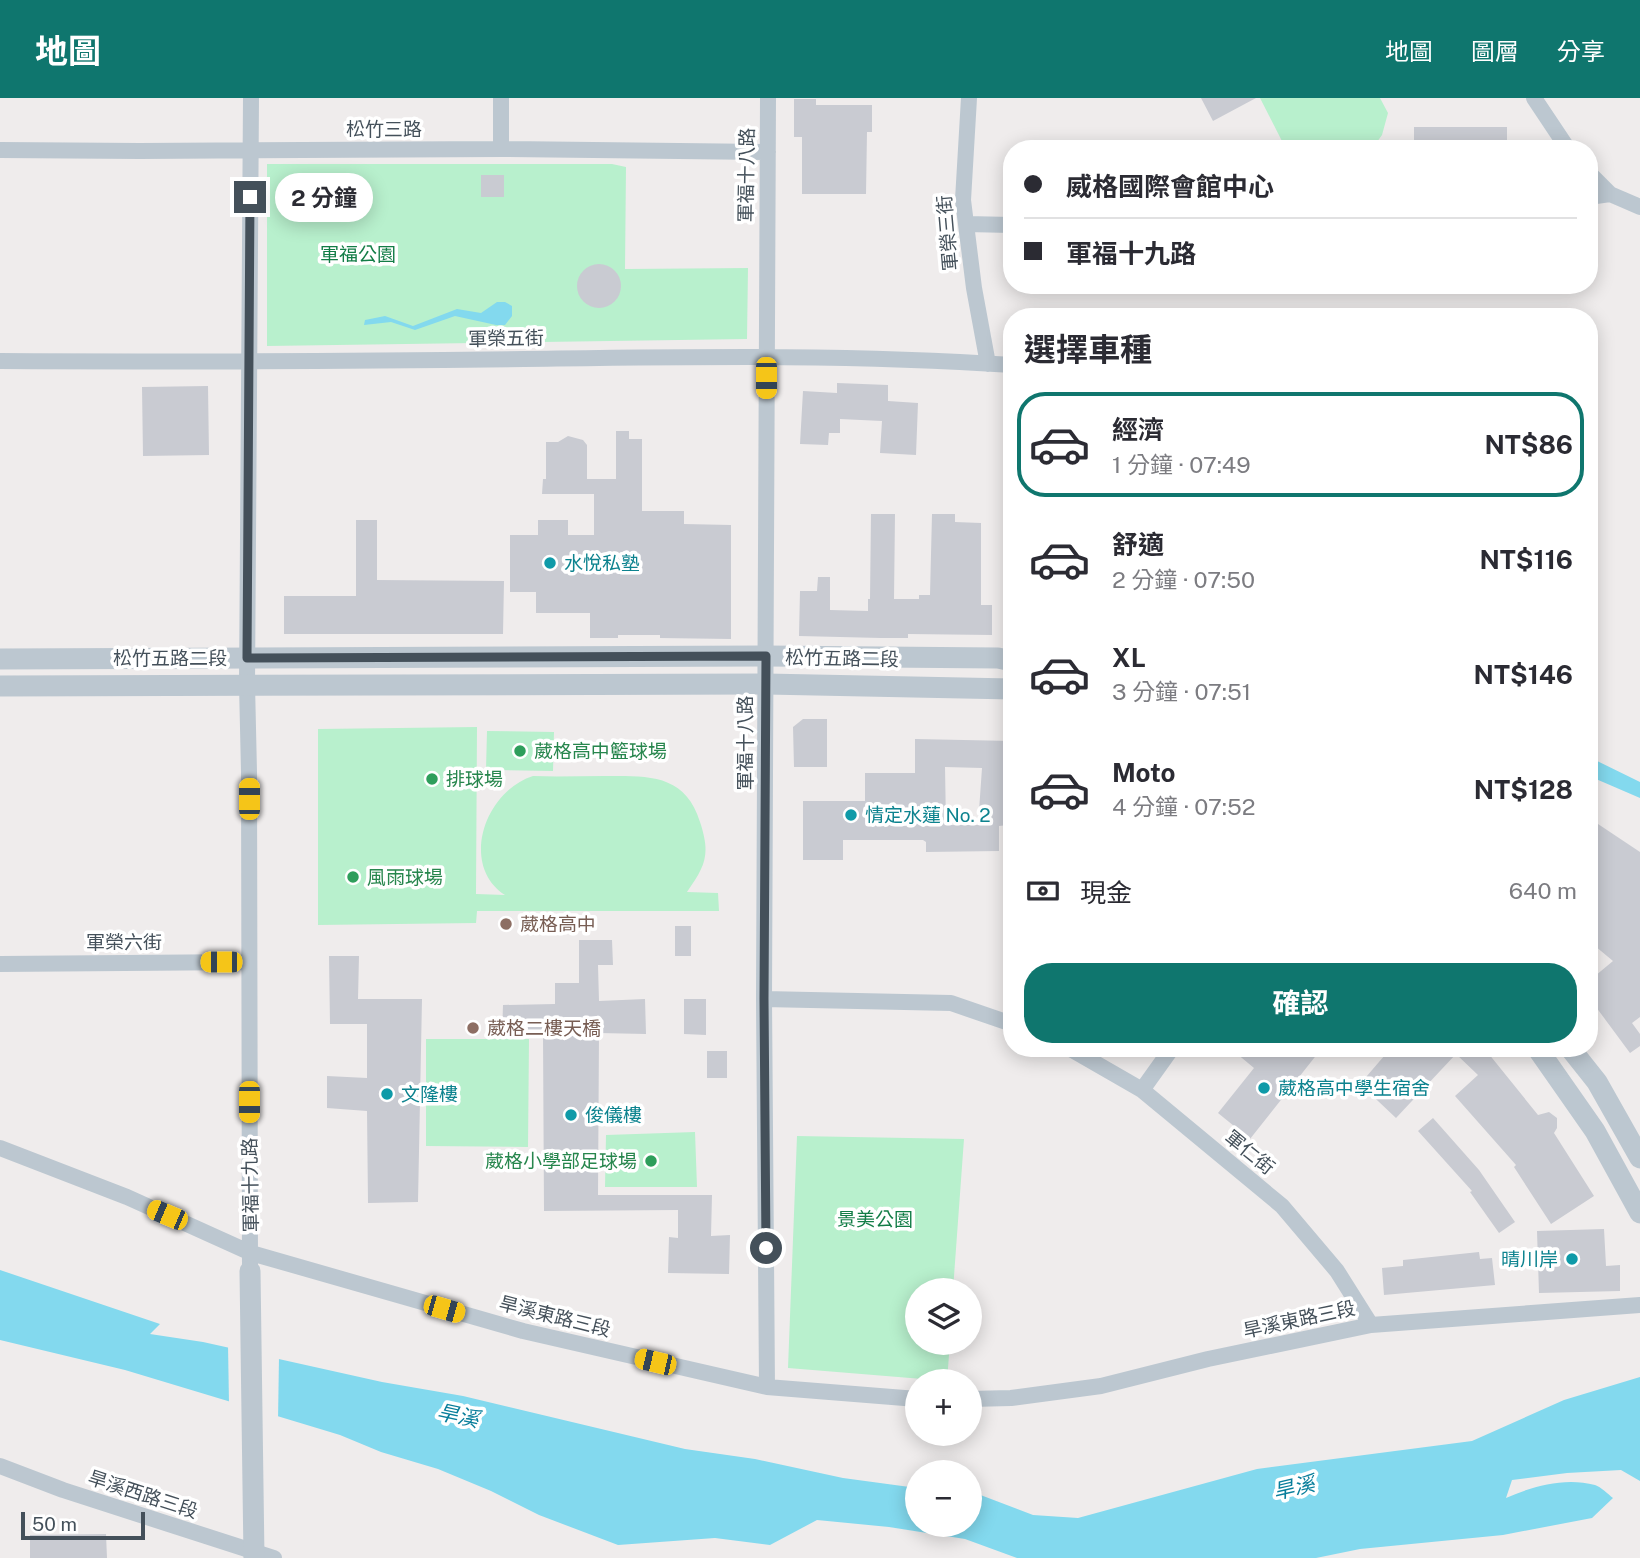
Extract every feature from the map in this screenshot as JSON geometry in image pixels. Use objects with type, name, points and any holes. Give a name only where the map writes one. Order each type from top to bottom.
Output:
[{"type":"street","name":"軍福十九路","points":[[251,98],[248,962],[254,1514],[261,1556]]},
{"type":"street","points":[[501,98],[501,149]]},
{"type":"street","name":"軍福十八路","points":[[767,1387],[764,999],[768,98]]},
{"type":"street","name":"軍榮三街","points":[[969,98],[963,200],[974,288],[988,364]]},
{"type":"street","points":[[1534,98],[1563,140]]},
{"type":"street","name":"松竹三路","points":[[0,150],[140,152],[501,149],[768,152]]},
{"type":"street","points":[[1598,182],[1610,194],[1640,207]]},
{"type":"street","points":[[1598,196],[1610,194]]},
{"type":"street","points":[[966,224],[1003,225]]},
{"type":"street","name":"軍榮五街","points":[[0,361],[249,362],[766,356],[1003,365]]},
{"type":"street","name":"松竹五路二段","points":[[0,659],[766,656],[1003,659]]},
{"type":"street","name":"松竹五路二段","points":[[0,686],[766,684],[1003,688]]},
{"type":"street","name":"軍榮六街","points":[[0,964],[248,962]]},
{"type":"street","points":[[764,999],[951,1003],[1003,1021]]},
{"type":"street","name":"軍仁街","points":[[1085,1057],[1143,1090],[1282,1206],[1337,1271],[1371,1325]]},
{"type":"street","points":[[1143,1090],[1166,1057]]},
{"type":"street","points":[[1543,1057],[1595,1131],[1640,1213]]},
{"type":"street","points":[[1577,1057],[1597,1082],[1640,1158]]},
{"type":"street","name":"旱溪東路三段","points":[[0,1148],[127,1197],[251,1262],[523,1331],[767,1387],[905,1398]]},
{"type":"street","name":"旱溪東路三段","points":[[982,1399],[1011,1398],[1101,1385],[1371,1325],[1640,1305]]},
{"type":"street","name":"旱溪西路三段","points":[[0,1466],[63,1490],[261,1556]]},
{"type":"green space","points":[[1260,98],[1380,98],[1388,113],[1378,140],[1281,140]]},
{"type":"green space","name":"軍福公園","points":[[267,164],[612,164],[626,167],[625,269],[748,268],[747,339],[267,346]]},
{"type":"green space","points":[[477,727],[476,894],[505,895],[491,882],[483,866],[481,848],[491,812],[516,784],[533,776],[635,776],[674,786],[685,794],[693,806],[703,833],[705,852],[702,867],[687,892],[718,893],[719,911],[477,911],[476,923],[318,925],[318,729]]},
{"type":"green space","name":"葳格高中籃球場","points":[[487,731],[554,732],[553,771],[486,770]]},
{"type":"green space","points":[[426,1039],[529,1039],[528,1147],[426,1146]]},
{"type":"green space","name":"葳格小學部足球場","points":[[695,1132],[697,1187],[605,1187],[606,1135]]},
{"type":"green space","name":"景美公園","points":[[797,1136],[964,1139],[954,1278],[905,1278],[905,1355],[949,1355],[948,1369],[905,1369],[905,1378],[788,1368]]},
{"type":"water","points":[[497,302],[512,306],[512,316],[505,325],[455,316],[415,330],[391,322],[364,325],[365,320],[385,316],[413,326],[457,309],[481,313]]},
{"type":"water","points":[[1598,761],[1640,782],[1640,798],[1598,780]]},
{"type":"water","name":"旱溪","points":[[0,1270],[160,1324],[150,1334],[203,1342],[382,1382],[463,1396],[685,1449],[755,1459],[843,1478],[905,1486],[905,1530],[817,1520],[770,1545],[715,1538],[618,1545],[539,1515],[438,1469],[381,1452],[340,1435],[125,1370],[0,1340]]},
{"type":"water","name":"旱溪","points":[[1640,1377],[1640,1481],[1621,1470],[1567,1473],[1512,1480],[1506,1498],[1561,1482],[1595,1485],[1613,1498],[1592,1518],[1503,1535],[1360,1549],[1316,1558],[1017,1558],[952,1537],[982,1537],[982,1496],[1033,1515],[1078,1518],[1257,1469],[1472,1441],[1564,1400]]},
{"type":"pier","points":[[228,1344],[279,1356],[278,1420],[229,1404]]},
{"type":"building","points":[[1201,98],[1256,98],[1213,121]]},
{"type":"building","points":[[794,99],[816,99],[816,105],[872,105],[872,132],[867,132],[866,194],[802,194],[802,137],[794,137]]},
{"type":"building","points":[[1414,127],[1507,127],[1507,140],[1414,140]]},
{"type":"building","points":[[481,175],[504,175],[504,197],[481,197]]},
{"type":"building","points":[[599,264],[615,270],[621,286],[615,302],[599,308],[583,302],[577,286],[583,270]]},
{"type":"building","points":[[837,383],[888,385],[888,401],[918,403],[916,455],[880,453],[882,421],[840,419],[840,433],[829,433],[828,445],[800,444],[803,391],[837,393]]},
{"type":"building","points":[[208,386],[209,455],[143,456],[142,387]]},
{"type":"building","points":[[616,431],[629,431],[629,439],[642,439],[642,511],[684,511],[684,524],[731,525],[731,639],[660,638],[660,635],[590,638],[590,613],[536,613],[536,592],[510,592],[510,535],[538,535],[538,520],[568,520],[568,535],[594,535],[594,494],[542,494],[543,479],[546,479],[546,442],[558,442],[568,436],[583,440],[587,445],[587,479],[616,479]]},
{"type":"building","points":[[871,514],[895,514],[894,599],[919,599],[919,595],[930,595],[932,514],[955,514],[955,522],[981,523],[981,605],[992,605],[992,635],[908,634],[908,638],[799,636],[800,591],[817,591],[818,577],[830,577],[830,610],[868,611]]},
{"type":"building","points":[[356,520],[377,520],[377,580],[504,581],[503,634],[284,634],[284,596],[356,596]]},
{"type":"building","points":[[803,719],[827,719],[827,767],[794,767],[793,727]]},
{"type":"building","points":[[915,739],[1003,741],[1003,826],[999,826],[999,851],[926,852],[926,842],[923,840],[843,840],[843,860],[803,860],[803,801],[865,801],[865,773],[915,773]],"holes":[[[945,767],[982,768],[978,825],[946,825]]]},
{"type":"building","points":[[1598,824],[1640,852],[1640,1017],[1632,1023],[1640,1034],[1640,1046],[1630,1053],[1598,1010],[1598,974],[1613,961],[1598,948]]},
{"type":"building","points":[[675,926],[691,926],[691,956],[675,956]]},
{"type":"building","points":[[579,940],[612,940],[613,965],[598,965],[599,1001],[645,999],[646,1034],[599,1033],[598,1195],[712,1195],[711,1236],[730,1235],[729,1274],[668,1273],[669,1237],[678,1238],[678,1210],[544,1211],[543,1035],[502,1035],[503,1005],[555,1004],[555,983],[579,983]]},
{"type":"building","name":"文隆樓","points":[[329,956],[359,956],[358,999],[422,999],[418,1202],[368,1203],[367,1111],[327,1108],[327,1076],[367,1078],[367,1024],[330,1024]]},
{"type":"building","points":[[684,999],[706,999],[706,1035],[684,1034]]},
{"type":"building","points":[[707,1051],[727,1051],[727,1078],[707,1078]]},
{"type":"building","name":"葳格高中學生宿舍","points":[[1241,1057],[1315,1057],[1250,1139],[1218,1113],[1254,1068]]},
{"type":"building","points":[[1383,1057],[1453,1057],[1396,1118],[1360,1084]]},
{"type":"building","points":[[1459,1057],[1491,1057],[1538,1115],[1549,1112],[1557,1118],[1554,1133],[1594,1196],[1551,1224],[1514,1167],[1516,1165],[1455,1096],[1478,1075]]},
{"type":"building","points":[[1433,1118],[1479,1170],[1515,1222],[1499,1233],[1470,1192],[1472,1191],[1418,1131]]},
{"type":"building","name":"晴川岸","points":[[1604,1229],[1606,1266],[1620,1265],[1620,1291],[1539,1293],[1537,1231]]},
{"type":"building","points":[[1479,1252],[1480,1259],[1492,1258],[1495,1285],[1384,1295],[1382,1268],[1403,1266],[1403,1260]]},
{"type":"building","points":[[106,1534],[107,1558],[30,1558],[30,1535]]},
{"type":"place","name":"水悅私塾","points":[[550,563]]},
{"type":"place","name":"葳格高中籃球場","points":[[520,751]]},
{"type":"place","name":"排球場","points":[[432,779]]},
{"type":"place","name":"情定水蓮 No. 2","points":[[851,815]]},
{"type":"place","name":"風雨球場","points":[[353,877]]},
{"type":"place","name":"葳格高中","points":[[506,924]]},
{"type":"place","name":"葳格二樓天橋","points":[[473,1028]]},
{"type":"place","name":"葳格高中學生宿舍","points":[[1264,1088]]},
{"type":"place","name":"文隆樓","points":[[387,1094]]},
{"type":"place","name":"俊儀樓","points":[[571,1115]]},
{"type":"place","name":"葳格小學部足球場","points":[[651,1161]]},
{"type":"place","name":"晴川岸","points":[[1572,1259]]},
{"type":"route","points":[[250,197],[247,658],[766,656],[766,1248]]}]
